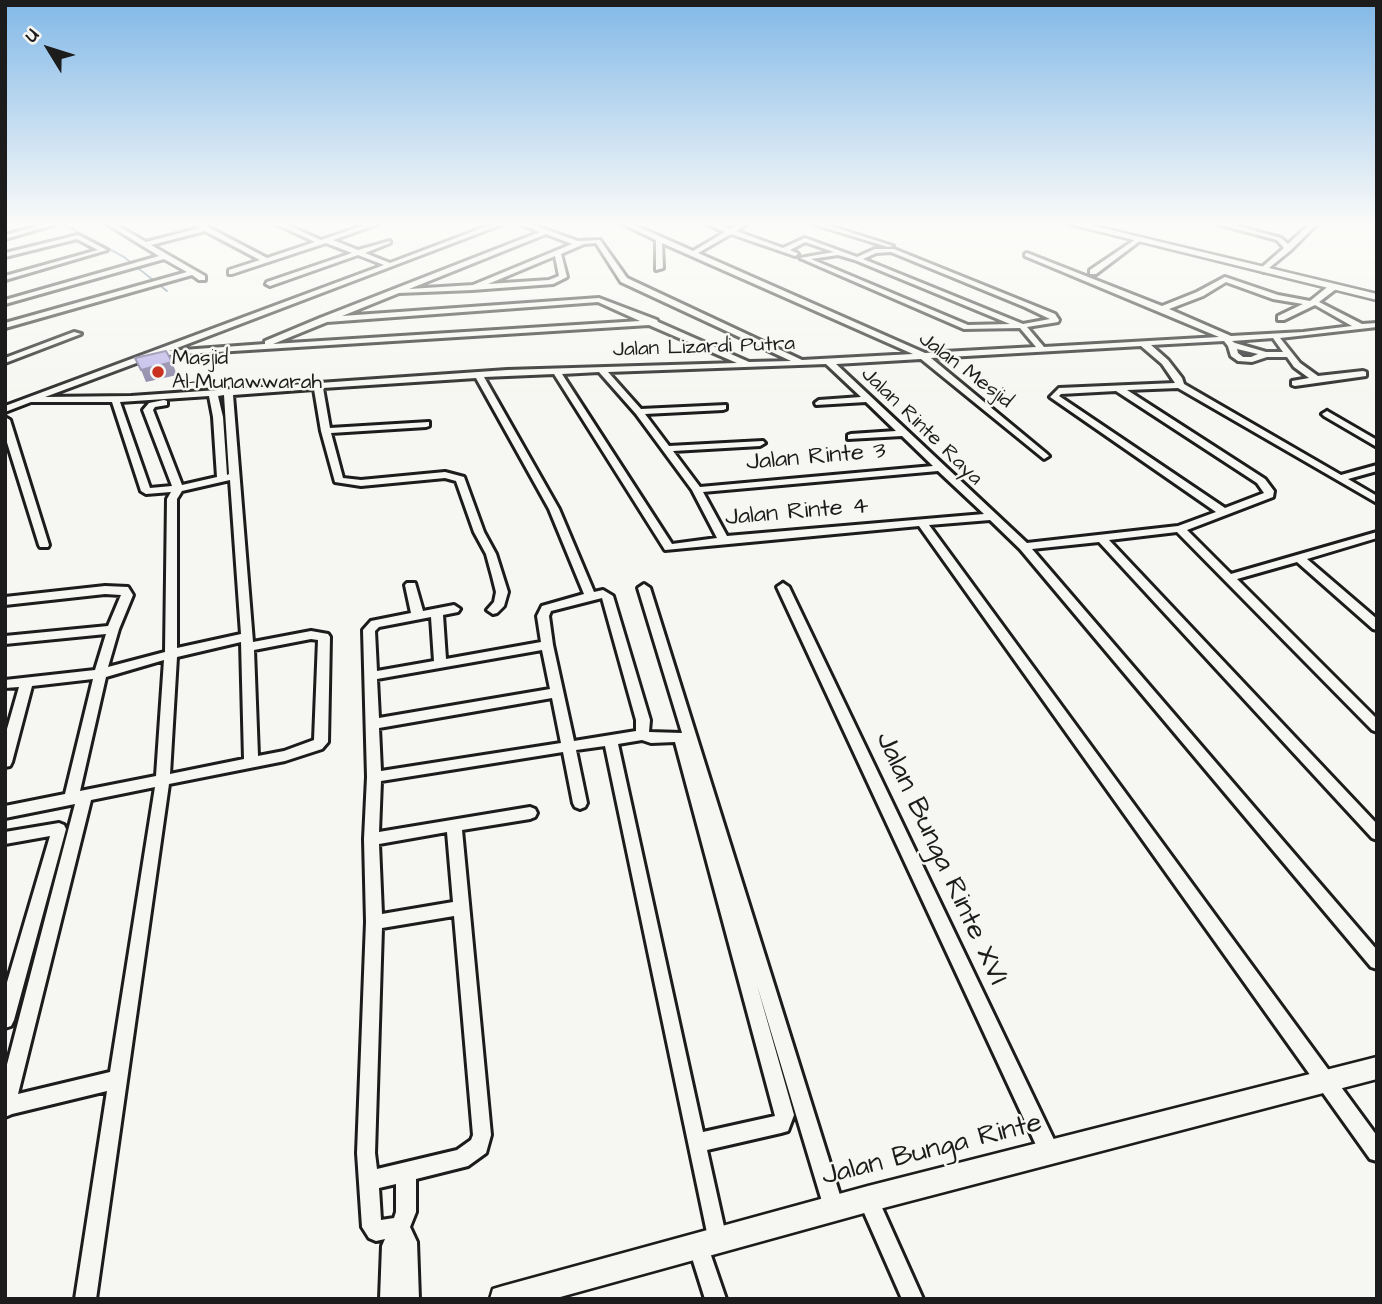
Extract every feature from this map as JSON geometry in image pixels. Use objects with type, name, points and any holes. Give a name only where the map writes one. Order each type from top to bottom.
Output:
[{"type":"main road","points":[[1324,285],[1377,297]]},
{"type":"street","points":[[5,302],[64,285]]},
{"type":"street","points":[[5,326],[146,285]]},
{"type":"street","name":"Jalan Lizardi Putra","points":[[5,410],[338,285]]},
{"type":"street","points":[[258,347],[412,285]]},
{"type":"street","points":[[472,288],[480,285]]},
{"type":"street","points":[[391,293],[525,285]]},
{"type":"street","points":[[634,285],[802,363]]},
{"type":"street","name":"Jalan Mesjid","points":[[765,285],[922,355],[1044,456]]},
{"type":"street","points":[[865,285],[967,327],[1022,326],[1047,323],[1055,318],[978,285]]},
{"type":"street","points":[[922,285],[1022,326],[1042,349]]},
{"type":"street","points":[[1102,285],[1162,309],[1229,341],[1234,354],[1241,359],[1252,360],[1266,354],[1287,355]]},
{"type":"street","points":[[1162,309],[1200,295],[1216,285]]},
{"type":"street","points":[[1242,285],[1276,297],[1313,303],[1362,327]]},
{"type":"street","points":[[1281,318],[1313,303],[1333,287]]},
{"type":"street","points":[[323,320],[598,300],[748,365]]},
{"type":"street","points":[[158,353],[654,323]]},
{"type":"street","name":"Jalan Lizardi Putra","points":[[33,400],[213,396],[228,392],[479,375],[802,363],[1229,341],[1377,325]]},
{"type":"street","points":[[5,361],[77,334]]},
{"type":"street","points":[[1275,336],[1287,355],[1316,379]]},
{"type":"street","points":[[1143,344],[1165,362],[1178,378],[1180,385]]},
{"type":"street","name":"Jalan Rinte Raya","points":[[828,361],[1024,547],[1377,962]]},
{"type":"street","points":[[601,369],[639,412],[697,490],[724,540]]},
{"type":"street","name":"Jalan Rinte 4","points":[[556,371],[670,548],[724,540],[991,517]]},
{"type":"street","points":[[1295,383],[1363,374]]},
{"type":"street","points":[[479,375],[554,509],[590,597]]},
{"type":"street","points":[[318,385],[326,431],[339,480],[345,482],[445,475],[460,479],[498,576],[502,592],[500,603],[493,610]]},
{"type":"street","points":[[1225,513],[1054,397],[1059,391],[1180,385],[1377,500]]},
{"type":"street","points":[[1024,547],[1103,540],[1180,529],[1264,499],[1269,491],[1261,481],[1119,389]]},
{"type":"street","points":[[228,392],[231,415],[228,477]]},
{"type":"street","points":[[85,1299],[163,780],[170,655],[173,489],[148,407],[156,403],[213,396],[228,477],[247,642],[251,761]]},
{"type":"street","points":[[117,399],[144,490],[155,492],[228,477]]},
{"type":"street","points":[[819,403],[866,399]]},
{"type":"street","points":[[639,412],[723,407]]},
{"type":"street","points":[[1327,414],[1377,444]]},
{"type":"street","points":[[218,417],[231,415]]},
{"type":"street","points":[[5,420],[44,545]]},
{"type":"street","points":[[326,431],[426,424]]},
{"type":"street","points":[[851,437],[905,433]]},
{"type":"street","points":[[667,449],[760,443]]},
{"type":"street","name":"Jalan Rinte 3","points":[[697,490],[938,468]]},
{"type":"street","points":[[1339,478],[1377,468]]},
{"type":"street","points":[[922,523],[1377,1152]]},
{"type":"street","points":[[1180,529],[1377,727]]},
{"type":"street","points":[[1229,578],[1374,539]]},
{"type":"street","points":[[1103,540],[1377,834]]},
{"type":"street","points":[[1301,559],[1377,626]]},
{"type":"street","points":[[411,585],[418,617]]},
{"type":"street","name":"Jalan Bunga Rinte XVI","points":[[783,587],[1050,1153]]},
{"type":"street","points":[[644,588],[834,1208]]},
{"type":"street","points":[[5,601],[124,590],[127,595],[113,629],[100,674],[78,799],[5,1107],[119,1080]]},
{"type":"street","points":[[580,803],[547,645],[543,616],[545,609],[603,594],[611,602],[643,720],[642,735]]},
{"type":"street","points":[[398,1227],[376,1230],[372,1227],[366,1153],[374,922],[371,839],[374,777],[371,627],[454,609]]},
{"type":"street","points":[[437,613],[440,664]]},
{"type":"street","points":[[5,640],[113,629]]},
{"type":"street","points":[[5,684],[100,674],[170,655],[247,642],[311,635],[324,638],[321,742],[312,749],[5,812]]},
{"type":"street","points":[[370,676],[547,645]]},
{"type":"street","points":[[5,762],[27,681]]},
{"type":"street","points":[[373,724],[558,692]]},
{"type":"street","points":[[374,777],[610,738],[642,735],[651,738],[678,737],[685,746],[785,1115],[781,1124],[697,1143]]},
{"type":"street","points":[[610,738],[697,1143],[716,1299]]},
{"type":"street","points":[[371,839],[530,813]]},
{"type":"street","points":[[369,1181],[461,1159],[479,1146],[482,1135],[454,825]]},
{"type":"street","points":[[5,838],[60,830],[5,1020]]},
{"type":"street","points":[[374,922],[460,908]]},
{"type":"street","name":"Jalan Bunga Rinte","points":[[503,1299],[868,1199],[1377,1068]]},
{"type":"street","points":[[390,1299],[392,1246],[398,1227],[405,1221],[406,1172]]},
{"type":"street","points":[[868,1199],[913,1299]]},
{"type":"street","points":[[398,1227],[407,1242],[409,1299]]},
{"type":"building","points":[[166,351],[172,362],[141,370],[135,358]]},
{"type":"waterway","points":[[159,285],[167,291]]},
{"type":"place","name":"Masjid Al-Munawwarah","points":[[158,372]]}]
